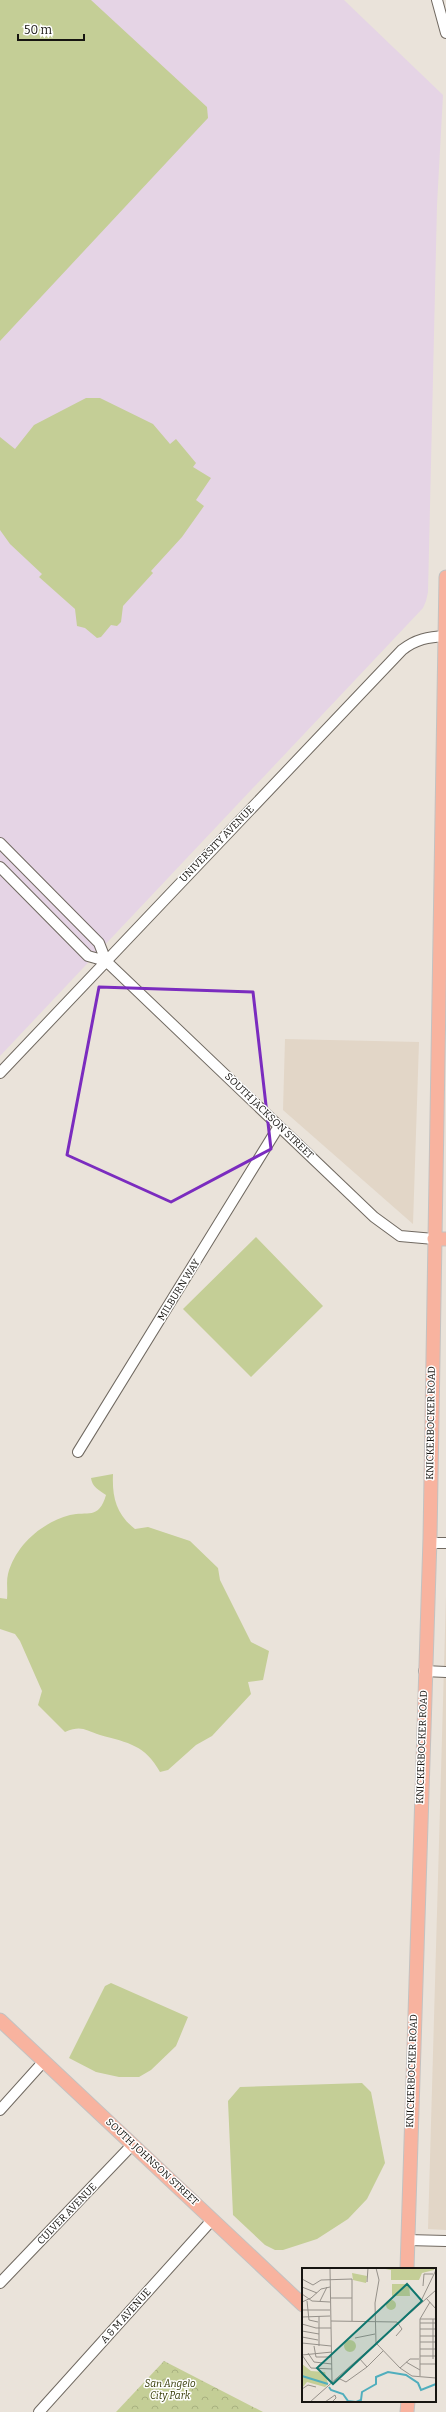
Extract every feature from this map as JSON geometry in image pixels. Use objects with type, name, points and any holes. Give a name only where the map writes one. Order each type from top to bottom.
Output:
[{"type":"main road","name":"KNICKERBOCKER ROAD","points":[[407,2268],[424,1671],[430,1543],[440,1239],[439,1066],[437,1047],[446,577]]},
{"type":"main road","name":"SOUTH JOHNSON STREET","points":[[0,2020],[302,2304]]},
{"type":"main road","points":[[407,2412],[408,2402]]},
{"type":"street","points":[[437,0],[446,33]]},
{"type":"street","name":"UNIVERSITY AVENUE","points":[[0,1073],[402,650],[412,642],[426,637],[445,636]]},
{"type":"street","name":"SOUTH JACKSON STREET","points":[[0,843],[99,943],[106,961],[374,1217],[400,1236],[440,1239]]},
{"type":"street","name":"SOUTH JACKSON STREET","points":[[0,867],[88,956],[106,961]]},
{"type":"street","name":"MILBURN WAY","points":[[78,1452],[280,1126]]},
{"type":"street","points":[[430,1543],[446,1543]]},
{"type":"street","points":[[424,1671],[446,1672]]},
{"type":"street","points":[[0,2110],[44,2061]]},
{"type":"street","name":"CULVER AVENUE","points":[[0,2283],[133,2144]]},
{"type":"street","name":"A & M AVENUE","points":[[39,2412],[212,2220]]},
{"type":"street","points":[[407,2240],[446,2241]]},
{"type":"highlighted area","points":[[99,987],[253,992],[271,1149],[171,1202],[67,1155]]},
{"type":"shaded area","points":[[0,0],[344,0],[443,95],[437,205],[428,592],[423,608],[0,1056]]},
{"type":"shaded area","points":[[285,1039],[419,1042],[413,1224],[283,1110]]},
{"type":"shaded area","points":[[446,1596],[446,2230],[428,2229]]},
{"type":"green space","points":[[0,0],[91,0],[207,107],[208,118],[0,341]]},
{"type":"green space","points":[[86,398],[100,398],[153,424],[170,444],[176,439],[196,463],[193,467],[211,478],[196,500],[204,506],[182,537],[151,571],[153,573],[123,606],[121,622],[117,626],[111,625],[101,637],[97,638],[85,628],[77,626],[75,609],[39,577],[42,574],[10,544],[0,530],[0,437],[15,449],[34,425]]},
{"type":"green space","points":[[256,1237],[323,1306],[251,1377],[183,1309]]},
{"type":"green space","points":[[113,1474],[113,1490],[116,1504],[123,1517],[135,1529],[148,1527],[190,1541],[218,1568],[220,1580],[251,1642],[269,1651],[263,1680],[248,1682],[251,1694],[212,1736],[196,1745],[168,1770],[160,1772],[148,1756],[135,1746],[128,1743],[83,1729],[75,1729],[65,1732],[38,1705],[42,1691],[20,1641],[15,1634],[0,1629],[0,1598],[7,1599],[8,1574],[12,1563],[23,1545],[40,1530],[59,1519],[70,1515],[92,1513],[100,1508],[106,1495],[94,1486],[91,1478]]},
{"type":"green space","points":[[111,1983],[188,2017],[176,2046],[151,2070],[139,2077],[119,2077],[96,2072],[69,2058],[105,1986]]},
{"type":"green space","points":[[362,2083],[371,2092],[385,2163],[367,2199],[348,2219],[317,2239],[283,2250],[275,2250],[265,2245],[233,2215],[228,2101],[240,2087]]},
{"type":"green space","name":"San Angelo City Park","points":[[164,2361],[263,2412],[116,2412]]}]
